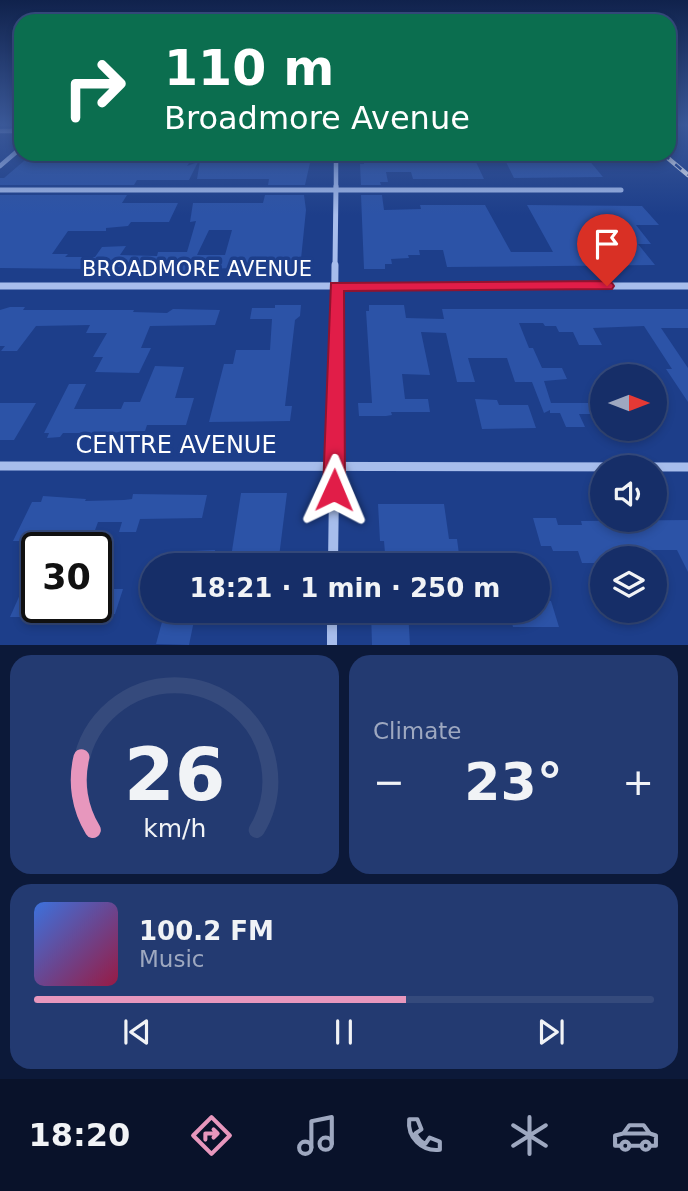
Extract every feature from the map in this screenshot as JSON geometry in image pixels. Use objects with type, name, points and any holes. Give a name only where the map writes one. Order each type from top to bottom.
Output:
[{"type":"street","points":[[0,166],[14,154]]},
{"type":"street","points":[[333,553],[336,161]]},
{"type":"street","points":[[0,190],[621,190]]},
{"type":"street","name":"BROADMORE AVENUE","points":[[0,286],[688,286]]},
{"type":"street","name":"CENTRE AVENUE","points":[[0,466],[688,467]]},
{"type":"street","points":[[332,623],[332,645]]},
{"type":"building","points":[[24,161],[190,161],[187,166],[198,162],[189,180],[137,180],[134,185],[0,185],[0,178],[4,178]]},
{"type":"building","points":[[200,161],[310,161],[305,185],[268,185],[269,179],[197,179]]},
{"type":"building","points":[[364,161],[475,161],[484,179],[413,179],[411,172],[386,172],[388,182],[380,182],[381,185],[361,185],[360,164],[364,164]]},
{"type":"building","points":[[506,161],[590,161],[603,177],[514,178]]},
{"type":"building","points":[[0,195],[127,195],[122,203],[178,203],[169,222],[131,222],[128,226],[106,228],[106,231],[68,231],[52,254],[95,257],[102,247],[126,246],[120,255],[157,256],[158,252],[187,252],[196,221],[190,222],[193,203],[263,203],[265,195],[304,195],[306,210],[299,273],[275,273],[276,267],[198,269],[191,266],[186,277],[180,275],[182,266],[0,268]],"holes":[[[209,230],[232,230],[225,255],[197,255]]]},
{"type":"building","points":[[361,195],[382,195],[384,210],[421,209],[420,205],[485,205],[511,252],[553,252],[527,205],[642,206],[659,225],[636,225],[651,244],[638,244],[655,265],[447,267],[443,250],[419,250],[420,255],[391,259],[392,264],[385,264],[385,269],[364,269]]},
{"type":"building","points":[[275,305],[301,305],[300,316],[295,320],[285,406],[292,406],[290,421],[209,422],[224,364],[233,364],[236,350],[270,350],[272,319],[250,319],[252,308],[275,308]]},
{"type":"building","points":[[369,305],[404,305],[406,318],[444,319],[442,309],[688,309],[688,328],[661,328],[688,368],[688,402],[667,370],[672,369],[644,326],[593,328],[602,345],[579,345],[573,332],[559,332],[556,326],[545,326],[543,323],[519,323],[529,348],[533,348],[542,368],[562,368],[567,379],[544,381],[551,403],[590,403],[590,414],[579,414],[585,427],[566,427],[560,413],[550,413],[550,410],[544,413],[532,382],[515,382],[507,358],[468,358],[475,382],[457,382],[446,333],[421,332],[430,375],[402,374],[405,399],[428,399],[430,412],[391,412],[392,415],[386,416],[359,416],[358,403],[372,403],[366,311],[369,311]]},
{"type":"building","points":[[25,307],[23,310],[134,310],[133,312],[167,313],[173,309],[220,310],[215,325],[150,326],[141,348],[151,348],[139,373],[95,372],[103,357],[93,357],[107,333],[86,333],[90,325],[36,326],[17,351],[1,351],[5,346],[0,346],[0,310]]},
{"type":"building","points":[[155,366],[184,367],[175,398],[194,398],[186,425],[147,425],[145,431],[104,433],[102,438],[88,438],[91,433],[63,433],[60,437],[47,438],[49,433],[44,433],[69,384],[86,384],[74,409],[121,409],[124,402],[140,402]]},
{"type":"building","points":[[475,399],[497,400],[499,405],[528,405],[536,428],[482,429]]},
{"type":"building","points":[[0,403],[36,403],[14,440],[0,440]]},
{"type":"building","points":[[241,493],[287,493],[280,553],[232,553]]},
{"type":"building","points":[[133,494],[207,495],[202,518],[140,519],[136,532],[119,532],[122,522],[98,522],[94,532],[21,532],[21,541],[13,541],[32,502],[41,502],[43,496],[86,499],[85,501],[132,499]]},
{"type":"building","points":[[378,504],[444,504],[449,539],[457,539],[459,553],[385,553],[384,541],[380,541]]},
{"type":"building","points":[[533,518],[556,518],[558,525],[582,525],[581,521],[590,521],[590,532],[667,532],[667,520],[688,520],[688,572],[677,550],[667,550],[667,546],[590,546],[590,563],[582,563],[578,551],[553,551],[551,546],[541,546]]},
{"type":"building","points":[[215,550],[214,553],[191,551]]},
{"type":"building","points":[[112,589],[123,589],[115,614],[112,614]]},
{"type":"building","points":[[21,592],[21,617],[10,617]]},
{"type":"building","points":[[551,601],[559,627],[513,627],[512,623],[550,623]]},
{"type":"building","points":[[162,623],[194,623],[189,645],[156,644]]},
{"type":"building","points":[[239,623],[276,623],[276,624]]},
{"type":"building","points":[[371,623],[409,623],[410,645],[372,645]]},
{"type":"railway","points":[[671,161],[688,175]]},
{"type":"route","points":[[334,490],[336,286],[607,286]]}]
